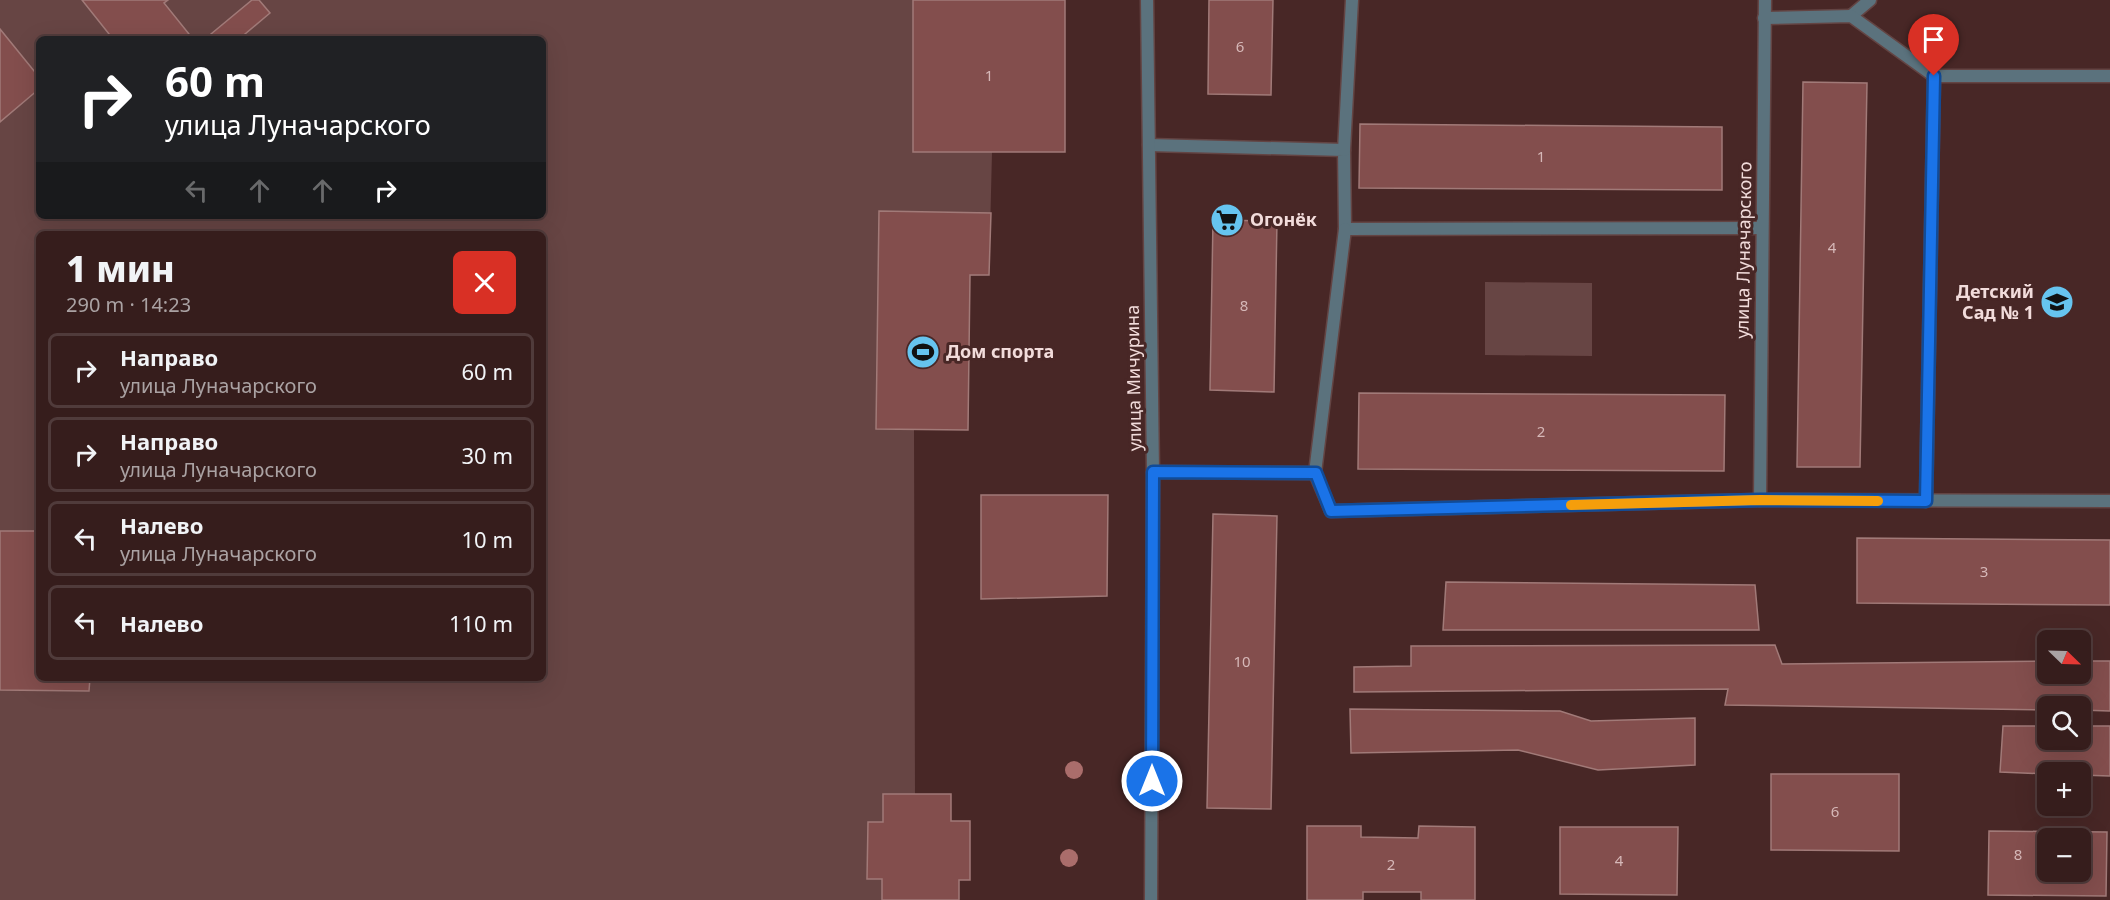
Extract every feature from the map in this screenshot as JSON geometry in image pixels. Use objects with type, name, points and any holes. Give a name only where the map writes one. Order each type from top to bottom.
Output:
[{"type":"street","name":"улица Мичурина","points":[[1147,0],[1153,472],[1151,900]]},
{"type":"street","points":[[1352,0],[1344,150],[1345,229],[1316,473],[1331,511],[1760,500],[2110,501]]},
{"type":"street","name":"улица Луначарского","points":[[1760,500],[1765,0]]},
{"type":"street","points":[[1851,16],[1870,0]]},
{"type":"street","points":[[1764,18],[1851,16],[1934,76],[2110,76]]},
{"type":"street","points":[[1926,501],[1934,76]]},
{"type":"street","points":[[1149,146],[1344,150]]},
{"type":"street","points":[[1345,229],[1762,228]]},
{"type":"street","points":[[1153,472],[1316,473]]},
{"type":"shaded area","points":[[0,0],[1065,0],[1065,152],[992,152],[989,275],[970,276],[968,430],[914,429],[915,794],[883,794],[883,822],[868,822],[867,879],[882,879],[882,900],[0,900]]},
{"type":"shaded area","points":[[1485,282],[1592,283],[1592,356],[1485,355]]},
{"type":"building","points":[[82,0],[168,0],[164,3],[191,36],[111,36]]},
{"type":"building","points":[[252,0],[259,0],[270,13],[243,36],[209,36]]},
{"type":"building","points":[[913,0],[1065,0],[1065,152],[913,152]]},
{"type":"building","points":[[1209,0],[1273,0],[1271,95],[1208,94]]},
{"type":"building","points":[[0,29],[36,73],[36,92],[0,122]]},
{"type":"building","points":[[1803,82],[1867,83],[1860,467],[1797,467]]},
{"type":"building","points":[[1360,124],[1722,127],[1722,190],[1359,188]]},
{"type":"building","name":"Дом спорта","points":[[879,211],[991,213],[989,275],[970,275],[968,430],[876,429]]},
{"type":"building","points":[[1213,220],[1277,221],[1274,392],[1210,390]]},
{"type":"building","points":[[1359,393],[1725,395],[1724,471],[1358,469]]},
{"type":"building","points":[[981,495],[1108,495],[1107,596],[981,599]]},
{"type":"building","points":[[1213,514],[1277,516],[1271,809],[1207,808]]},
{"type":"building","points":[[0,531],[36,531],[36,681],[90,681],[89,691],[0,690]]},
{"type":"building","points":[[1857,538],[2110,540],[2110,605],[1857,603]]},
{"type":"building","points":[[1446,582],[1755,585],[1759,630],[1443,630]]},
{"type":"building","points":[[1775,645],[1782,664],[2037,661],[2037,684],[2091,684],[2091,661],[2110,661],[2110,711],[2091,710],[2091,696],[2037,696],[2037,710],[1725,705],[1728,689],[1354,692],[1354,667],[1411,666],[1411,646]]},
{"type":"building","points":[[1350,709],[1560,711],[1591,721],[1695,718],[1695,765],[1598,770],[1518,750],[1351,753]]},
{"type":"building","points":[[2003,726],[2037,726],[2037,750],[2091,750],[2091,726],[2110,726],[2110,776],[2091,775],[2091,762],[2037,762],[2037,774],[2000,772]]},
{"type":"building","points":[[1771,774],[1899,774],[1899,851],[1771,850]]},
{"type":"building","points":[[883,794],[951,794],[951,821],[970,821],[970,880],[959,880],[959,900],[882,900],[882,879],[867,879],[868,822],[883,822]]},
{"type":"building","points":[[1307,826],[1361,826],[1361,837],[1418,838],[1419,826],[1475,827],[1475,900],[1421,900],[1421,892],[1363,892],[1363,900],[1307,900]]},
{"type":"building","points":[[1560,827],[1678,827],[1677,895],[1560,894]]},
{"type":"building","points":[[1989,831],[2037,831],[2037,882],[2091,882],[2091,832],[2107,832],[2106,896],[1988,895]]},
{"type":"slow traffic","points":[[1571,505],[1760,500],[1878,501]]},
{"type":"place","name":"Огонёк","points":[[1227,220]]},
{"type":"place","name":"Детский Сад № 1","points":[[2057,302]]},
{"type":"place","name":"Дом спорта","points":[[923,352]]},
{"type":"route","points":[[1152,781],[1153,472],[1316,473],[1331,511],[1760,500],[1926,501],[1934,76]]}]
